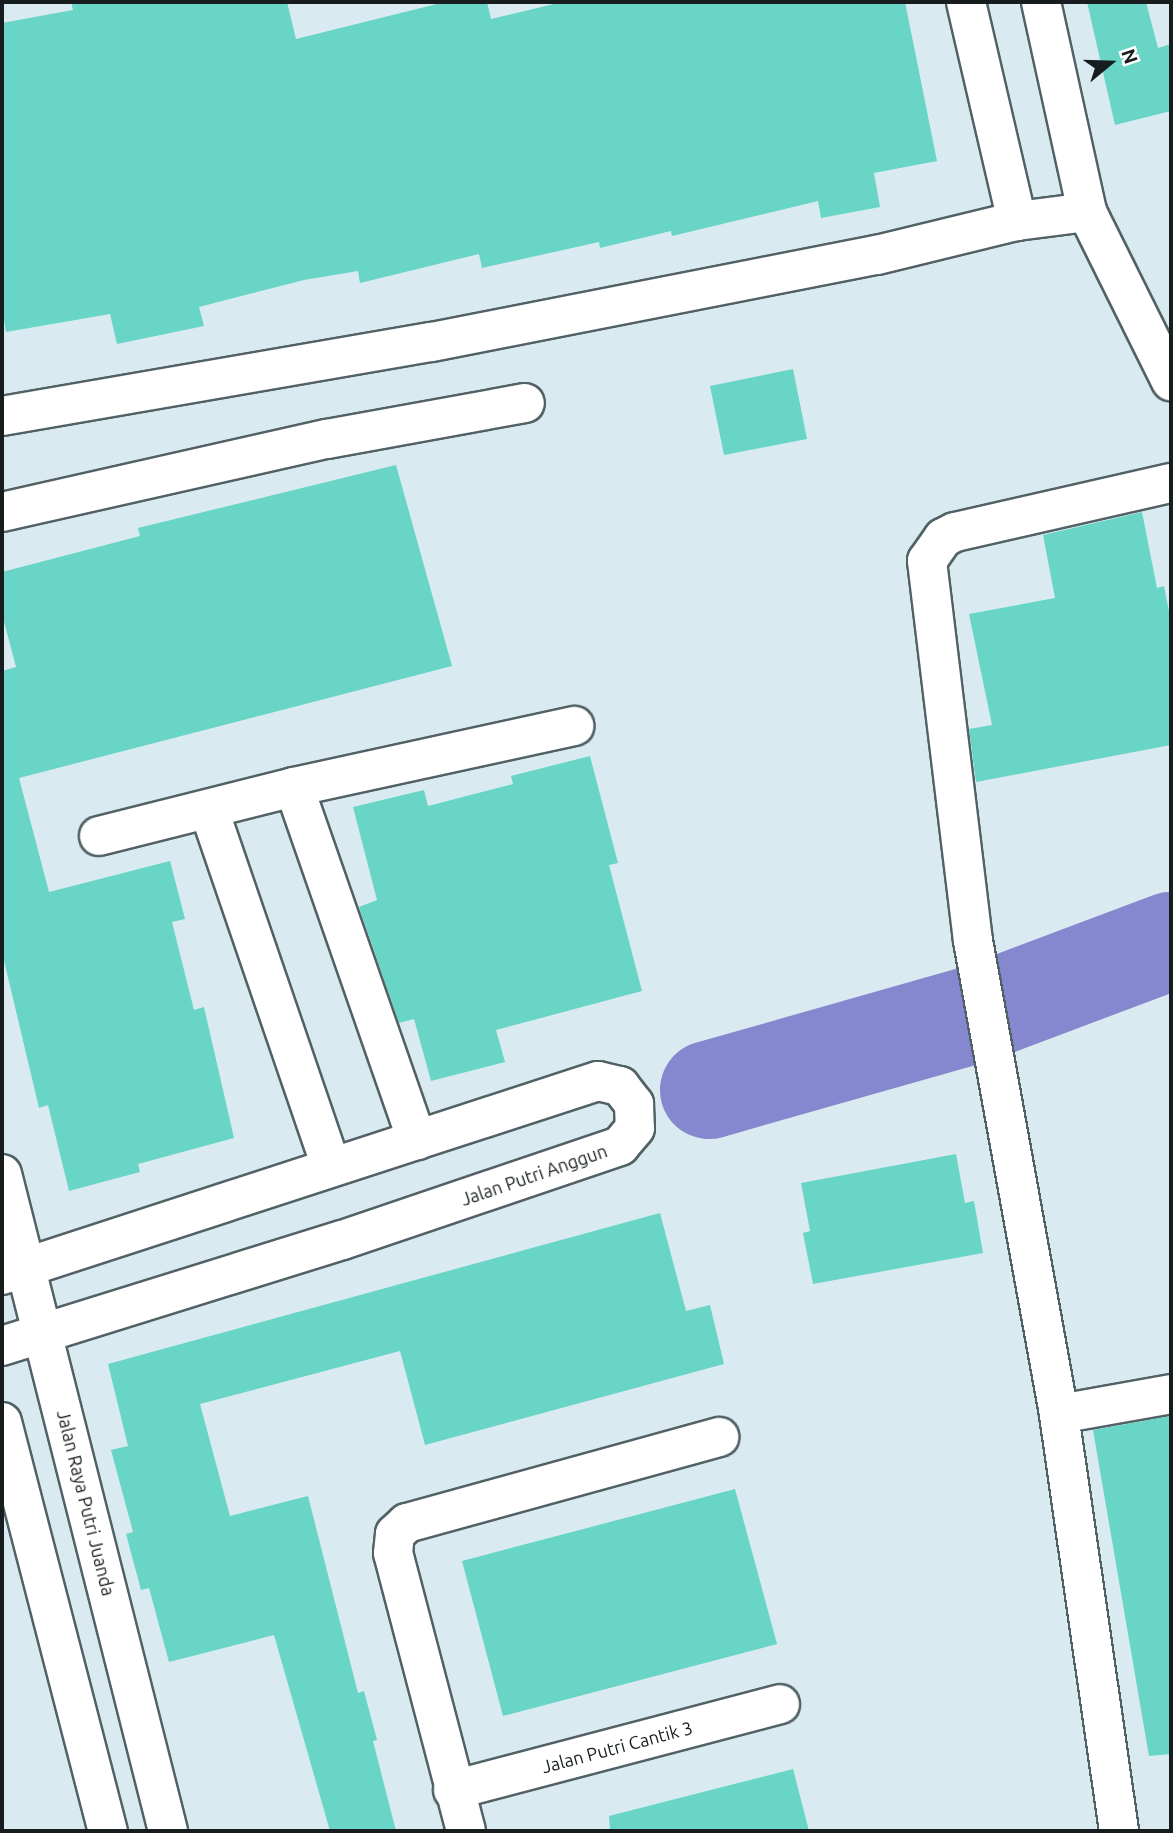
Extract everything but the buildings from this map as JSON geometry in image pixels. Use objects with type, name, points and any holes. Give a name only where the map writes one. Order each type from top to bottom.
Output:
[{"type":"street","points":[[966,2],[1017,221]]},
{"type":"street","points":[[1041,2],[1087,212],[1171,382]]},
{"type":"street","points":[[2,416],[446,339],[877,255],[1017,221],[1087,212]]},
{"type":"street","points":[[2,512],[327,439],[525,403]]},
{"type":"street","points":[[1119,1831],[1059,1414],[973,941],[927,561],[943,538],[955,533],[1171,483]]},
{"type":"street","points":[[99,836],[294,787],[574,726]]},
{"type":"street","points":[[294,787],[417,1140]]},
{"type":"street","points":[[209,810],[331,1167]]},
{"type":"street","name":"Jalan Putri Anggun","points":[[2,1346],[620,1146],[635,1128],[637,1116],[628,1094],[620,1086],[598,1082],[14,1272]]},
{"type":"street","name":"Jalan Raya Putri Juanda","points":[[2,1174],[14,1272],[43,1334],[169,1831]]},
{"type":"street","points":[[1059,1414],[1171,1394]]},
{"type":"street","points":[[2,1422],[108,1831]]},
{"type":"street","points":[[466,1831],[453,1790],[393,1553],[395,1534],[407,1523],[719,1437]]},
{"type":"street","name":"Jalan Putri Cantik 3","points":[[453,1790],[780,1704]]},
{"type":"waterway","points":[[709,1090],[979,1013],[1171,941]]}]
